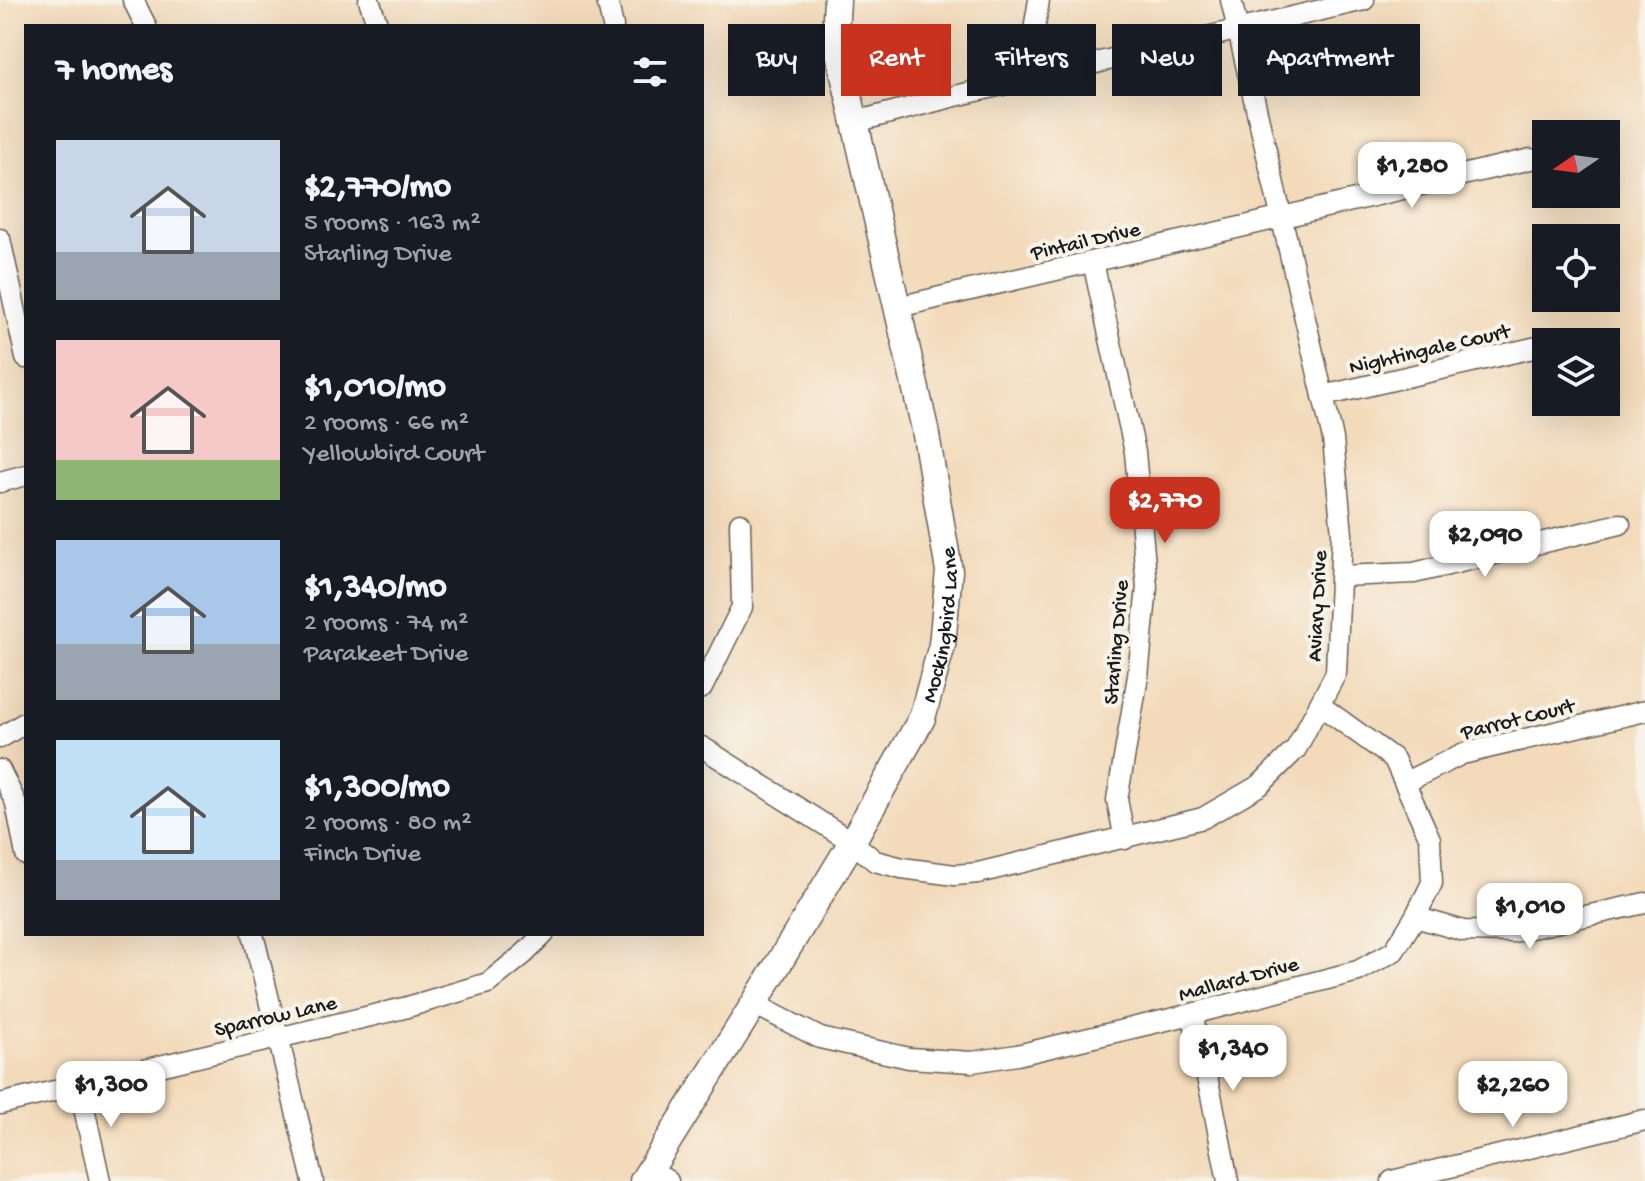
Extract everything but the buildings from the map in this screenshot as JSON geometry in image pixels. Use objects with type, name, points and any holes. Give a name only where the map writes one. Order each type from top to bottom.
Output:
[{"type":"street","points":[[133,0],[145,24]]},
{"type":"street","points":[[369,0],[377,24]]},
{"type":"street","points":[[607,0],[613,24]]},
{"type":"street","name":"Mockingbird Lane","points":[[654,1177],[922,718],[942,645],[949,571],[925,429],[835,35],[837,0]]},
{"type":"street","points":[[1035,24],[1039,0]]},
{"type":"street","name":"Aviary Drive","points":[[704,748],[852,842],[875,861],[955,875],[978,873],[1203,818],[1260,785],[1296,749],[1336,673],[1342,534],[1333,439],[1231,0]]},
{"type":"street","points":[[1096,64],[1364,0]]},
{"type":"street","points":[[855,122],[967,95]]},
{"type":"street","name":"Pintail Drive","points":[[898,307],[1531,159]]},
{"type":"street","points":[[0,239],[24,349]]},
{"type":"street","name":"Starling Drive","points":[[1093,262],[1135,452],[1147,587],[1138,676],[1117,800],[1125,839]]},
{"type":"street","name":"Nightingale Court","points":[[1323,396],[1532,348]]},
{"type":"street","points":[[0,482],[24,476]]},
{"type":"street","points":[[704,684],[742,607],[740,523]]},
{"type":"street","points":[[1342,576],[1414,573],[1620,524]]},
{"type":"street","name":"Mallard Drive","points":[[754,1004],[820,1038],[909,1058],[972,1062],[1017,1055],[1192,1014],[1358,971],[1394,951],[1415,917],[1432,883],[1430,839],[1394,759],[1321,706]]},
{"type":"street","name":"Parrot Court","points":[[1406,782],[1462,754],[1645,711]]},
{"type":"street","points":[[0,738],[24,723]]},
{"type":"street","points":[[0,770],[16,803],[24,845]]},
{"type":"street","points":[[1415,917],[1464,931],[1513,932],[1645,903]]},
{"type":"street","points":[[253,936],[313,1181]]},
{"type":"street","name":"Sparrow Lane","points":[[0,1104],[404,1008],[488,983],[542,936]]},
{"type":"street","points":[[1192,1014],[1228,1181]]},
{"type":"street","points":[[79,1085],[100,1181]]},
{"type":"street","points":[[1392,1181],[1645,1120]]}]
